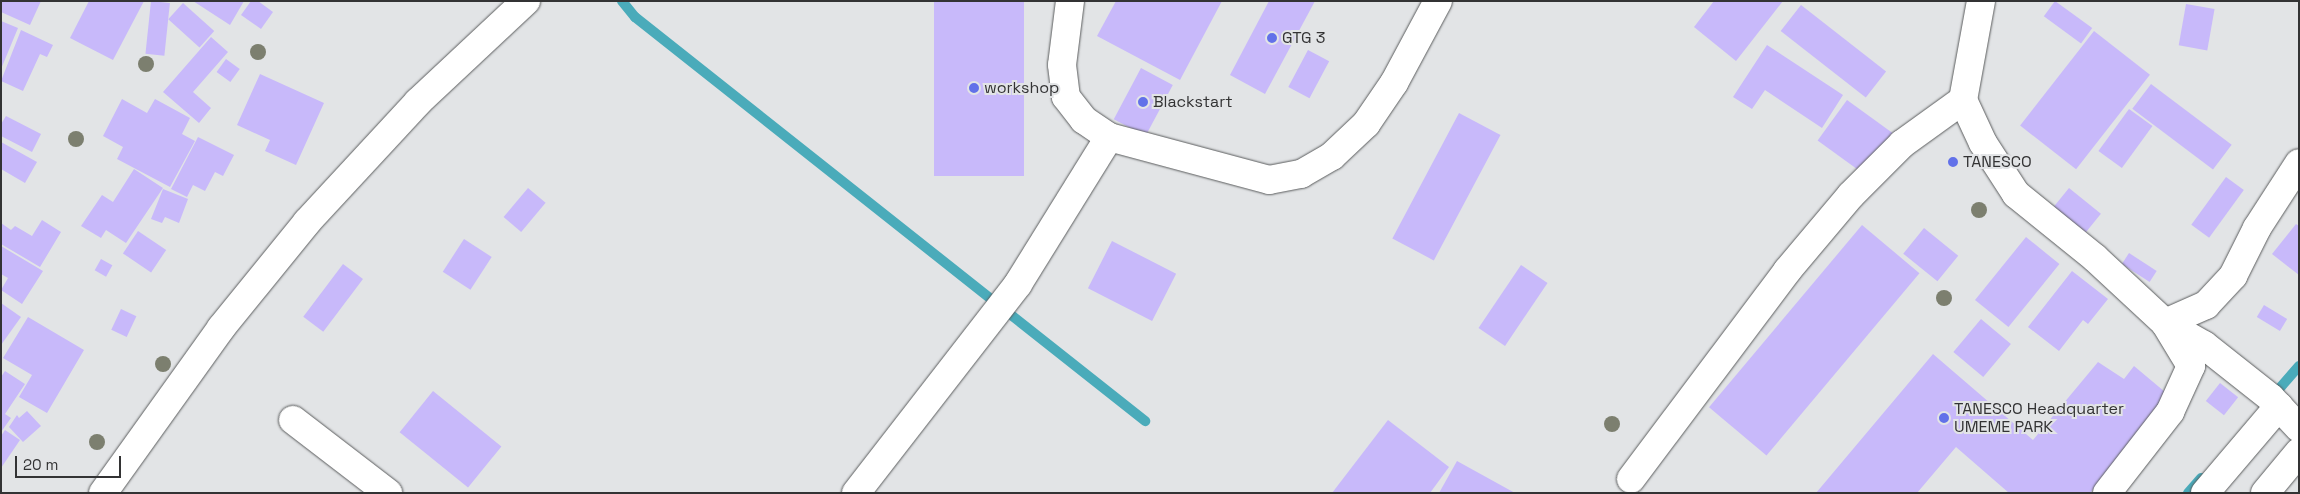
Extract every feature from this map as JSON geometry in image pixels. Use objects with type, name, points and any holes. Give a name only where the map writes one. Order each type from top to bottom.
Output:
[{"type":"main road","points":[[103,493],[221,328],[307,222],[386,135],[472,49],[526,1]]},
{"type":"main road","points":[[1070,1],[1062,65],[1066,97],[1084,120],[1109,137],[1269,180],[1301,174],[1332,156],[1366,124],[1394,83],[1438,1]]},
{"type":"main road","points":[[1981,1],[1963,100],[1983,143],[2016,194],[2095,258],[2165,323],[2204,345],[2279,406],[2299,428]]},
{"type":"main road","points":[[1631,479],[1787,271],[1851,195],[1902,144],[1963,100]]},
{"type":"main road","points":[[856,493],[1018,284],[1109,137]]},
{"type":"main road","points":[[2165,323],[2206,305],[2232,276],[2257,228],[2299,163]]},
{"type":"main road","points":[[2107,493],[2170,412],[2191,366],[2165,323]]},
{"type":"main road","points":[[2205,493],[2279,406]]},
{"type":"main road","points":[[292,420],[388,493]]},
{"type":"main road","points":[[2264,493],[2299,452]]},
{"type":"building","points":[[1,1],[41,1],[30,25],[1,12]]},
{"type":"building","points":[[89,1],[144,1],[113,60],[70,38]]},
{"type":"building","points":[[151,1],[170,3],[164,56],[145,54]]},
{"type":"building","points":[[193,1],[244,1],[230,25]]},
{"type":"building","points":[[251,1],[258,1],[273,12],[261,29],[241,15]]},
{"type":"building","name":"workshop","points":[[934,1],[1024,1],[1024,176],[934,176]]},
{"type":"building","points":[[1116,1],[1222,1],[1180,80],[1097,36]]},
{"type":"building","name":"GTG 3","points":[[1269,1],[1315,1],[1265,94],[1230,75]]},
{"type":"building","points":[[1714,1],[1783,1],[1736,61],[1694,27]]},
{"type":"building","points":[[2055,1],[2092,28],[2081,43],[2044,16]]},
{"type":"building","points":[[183,3],[214,31],[199,47],[168,19]]},
{"type":"building","points":[[2186,4],[2215,9],[2207,50],[2179,45]]},
{"type":"building","points":[[1801,5],[1886,71],[1866,97],[1781,31]]},
{"type":"building","points":[[1,21],[18,28],[1,69]]},
{"type":"building","points":[[21,30],[53,45],[47,57],[40,54],[23,91],[1,81]]},
{"type":"building","points":[[2094,31],[2150,75],[2076,169],[2020,126]]},
{"type":"building","points":[[211,37],[228,52],[193,92],[211,108],[199,123],[163,92]]},
{"type":"building","points":[[1767,45],[1843,95],[1822,128],[1765,90],[1752,109],[1733,97]]},
{"type":"building","points":[[1308,50],[1329,61],[1309,98],[1288,87]]},
{"type":"building","points":[[226,59],[240,69],[230,82],[217,72]]},
{"type":"building","name":"Blackstart","points":[[1141,68],[1173,85],[1146,136],[1114,119]]},
{"type":"building","points":[[260,74],[324,103],[296,165],[265,151],[270,140],[237,125]]},
{"type":"building","points":[[2151,84],[2232,145],[2213,170],[2132,109]]},
{"type":"building","points":[[122,99],[147,113],[155,99],[190,118],[182,134],[195,141],[170,187],[117,159],[123,147],[103,136]]},
{"type":"building","points":[[1847,100],[1896,136],[1867,176],[1818,140]]},
{"type":"building","points":[[2129,109],[2152,126],[2122,168],[2098,151]]},
{"type":"building","points":[[1459,113],[1500,135],[1434,260],[1392,238]]},
{"type":"building","points":[[6,116],[41,134],[32,152],[1,136],[1,124]]},
{"type":"building","points":[[198,137],[234,155],[223,176],[215,172],[205,191],[193,185],[187,197],[171,189]]},
{"type":"building","points":[[1,142],[37,162],[25,183],[1,169]]},
{"type":"building","points":[[134,169],[163,188],[126,243],[106,230],[101,238],[81,226],[102,195],[113,202]]},
{"type":"building","points":[[2226,177],[2244,190],[2209,238],[2191,225]]},
{"type":"building","points":[[528,188],[546,203],[521,232],[504,217]]},
{"type":"building","points":[[2069,188],[2101,214],[2082,237],[2050,211]]},
{"type":"building","points":[[163,189],[188,199],[179,223],[165,217],[162,223],[151,219]]},
{"type":"building","points":[[42,220],[61,232],[40,267],[1,244],[1,223],[11,230],[15,226],[32,236]]},
{"type":"building","points":[[2296,224],[2299,226],[2299,275],[2272,254]]},
{"type":"building","points":[[1862,225],[1919,273],[1766,456],[1709,407]]},
{"type":"building","points":[[1924,228],[1958,256],[1937,281],[1903,254]]},
{"type":"building","points":[[138,231],[166,250],[151,272],[123,253]]},
{"type":"building","points":[[2026,237],[2059,264],[2008,327],[1975,300]]},
{"type":"building","points":[[464,239],[492,257],[470,290],[443,272]]},
{"type":"building","points":[[1112,241],[1176,274],[1152,321],[1088,288]]},
{"type":"building","points":[[1,246],[43,271],[22,304],[1,290],[8,278],[1,274]]},
{"type":"building","points":[[2129,253],[2157,271],[2150,282],[2122,264]]},
{"type":"building","points":[[101,259],[112,265],[106,277],[95,270]]},
{"type":"building","points":[[343,264],[363,279],[323,332],[303,317]]},
{"type":"building","points":[[1521,265],[1548,283],[1505,346],[1479,328]]},
{"type":"building","points":[[2072,271],[2108,299],[2088,324],[2083,320],[2059,351],[2028,327]]},
{"type":"building","points":[[1,303],[21,317],[1,345]]},
{"type":"building","points":[[2264,305],[2287,319],[2280,331],[2257,317]]},
{"type":"building","points":[[121,309],[136,316],[127,337],[111,330]]},
{"type":"building","points":[[28,317],[84,350],[47,413],[19,397],[32,375],[3,358]]},
{"type":"building","points":[[1981,319],[2011,344],[1983,377],[1953,352]]},
{"type":"building","name":"TANESCO Headquarter UMEME PARK","points":[[1933,354],[2033,440],[2098,362],[2124,379],[2134,366],[2171,397],[2090,493],[2009,493],[1956,447],[1917,493],[1816,493]]},
{"type":"building","points":[[5,371],[25,384],[5,414],[11,418],[1,432],[1,377]]},
{"type":"building","points":[[2220,383],[2238,397],[2224,415],[2206,401]]},
{"type":"building","points":[[433,391],[501,446],[468,488],[400,432]]},
{"type":"building","points":[[27,411],[41,426],[23,442],[9,427],[17,415],[19,418]]},
{"type":"building","points":[[1388,420],[1449,467],[1430,493],[1332,493]]},
{"type":"building","points":[[5,430],[20,440],[1,468],[1,436]]},
{"type":"building","points":[[1457,461],[1515,493],[1439,493]]},
{"type":"waterway","points":[[622,1],[635,17],[1145,421]]},
{"type":"waterway","points":[[2272,397],[2299,366]]},
{"type":"waterway","points":[[2188,493],[2201,478]]},
{"type":"place","name":"GTG 3","points":[[1272,38]]},
{"type":"place","name":"workshop","points":[[974,88]]},
{"type":"place","name":"Blackstart","points":[[1143,102]]},
{"type":"place","name":"TANESCO","points":[[1953,162]]},
{"type":"place","name":"TANESCO Headquarter UMEME PARK","points":[[1944,418]]}]
